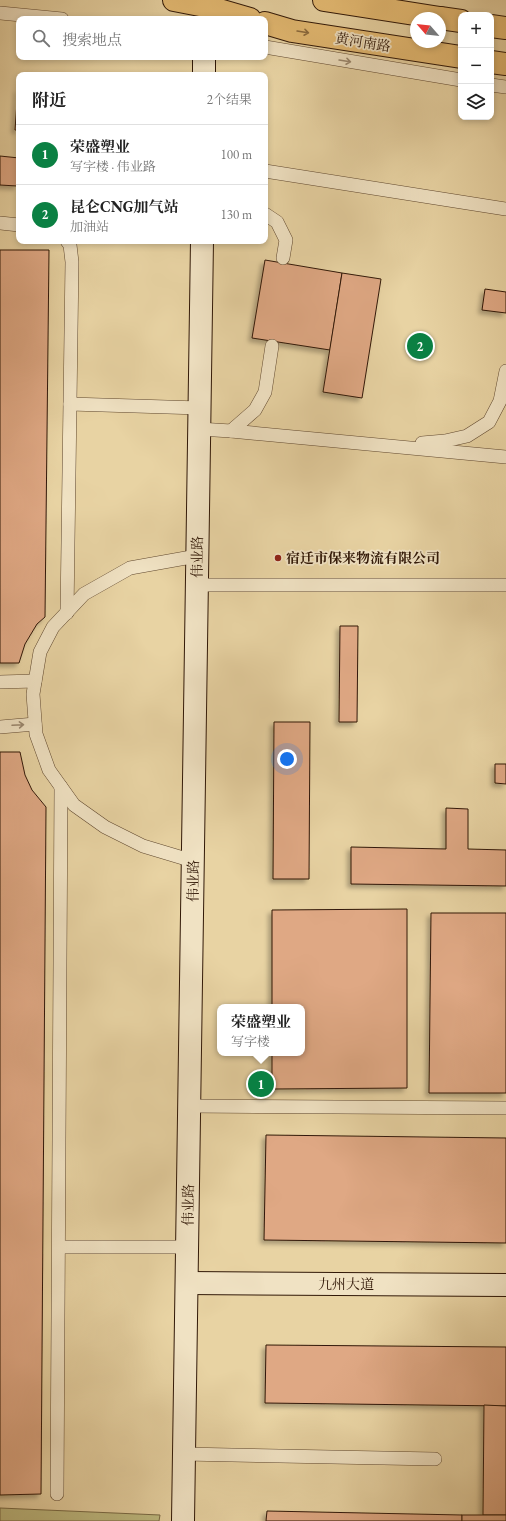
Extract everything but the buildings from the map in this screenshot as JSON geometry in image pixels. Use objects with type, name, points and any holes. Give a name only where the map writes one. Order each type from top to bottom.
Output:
[{"type":"main road","points":[[174,0],[238,16]]},
{"type":"main road","points":[[324,0],[410,13]]},
{"type":"main road","points":[[446,19],[458,21]]},
{"type":"main road","name":"黄河南路","points":[[268,24],[292,31],[458,57]]},
{"type":"main road","points":[[494,26],[506,28]]},
{"type":"main road","points":[[494,62],[506,64]]},
{"type":"street","points":[[204,60],[204,72]]},
{"type":"street","name":"伟业路","points":[[183,1521],[202,244]]},
{"type":"street","name":"九州大道","points":[[187,1283],[506,1285]]},
{"type":"lane","points":[[0,13],[31,16]]},
{"type":"lane","points":[[268,48],[458,79]]},
{"type":"lane","points":[[494,85],[506,87]]},
{"type":"lane","points":[[268,171],[506,209]]},
{"type":"lane","points":[[268,216],[277,222],[286,240],[284,258]]},
{"type":"lane","points":[[0,223],[16,224]]},
{"type":"lane","points":[[67,613],[72,262],[69,244]]},
{"type":"lane","points":[[231,431],[255,410],[265,392],[272,346]]},
{"type":"lane","points":[[390,446],[445,441],[467,436],[489,422],[500,401],[506,371]]},
{"type":"lane","points":[[70,404],[200,419],[231,431],[506,457]]},
{"type":"lane","points":[[193,861],[143,846],[105,827],[74,806],[49,770],[36,734],[32,694],[40,652],[53,627],[84,594],[130,568],[198,556]]},
{"type":"lane","points":[[197,585],[506,585]]},
{"type":"lane","points":[[0,682],[35,681]]},
{"type":"lane","points":[[0,726],[35,724]]},
{"type":"lane","points":[[57,1494],[61,787]]},
{"type":"lane","points":[[189,1106],[506,1108]]},
{"type":"lane","points":[[58,1247],[187,1247]]},
{"type":"lane","points":[[184,1454],[435,1459]]},
{"type":"shaded area","points":[[0,1508],[160,1515],[159,1521],[0,1521]]},
{"type":"place","name":"昆仑CNG加气站","points":[[420,346]]},
{"type":"place","name":"宿迁市保来物流有限公司","points":[[278,558]]},
{"type":"place","name":"荣盛塑业","points":[[261,1084]]}]
